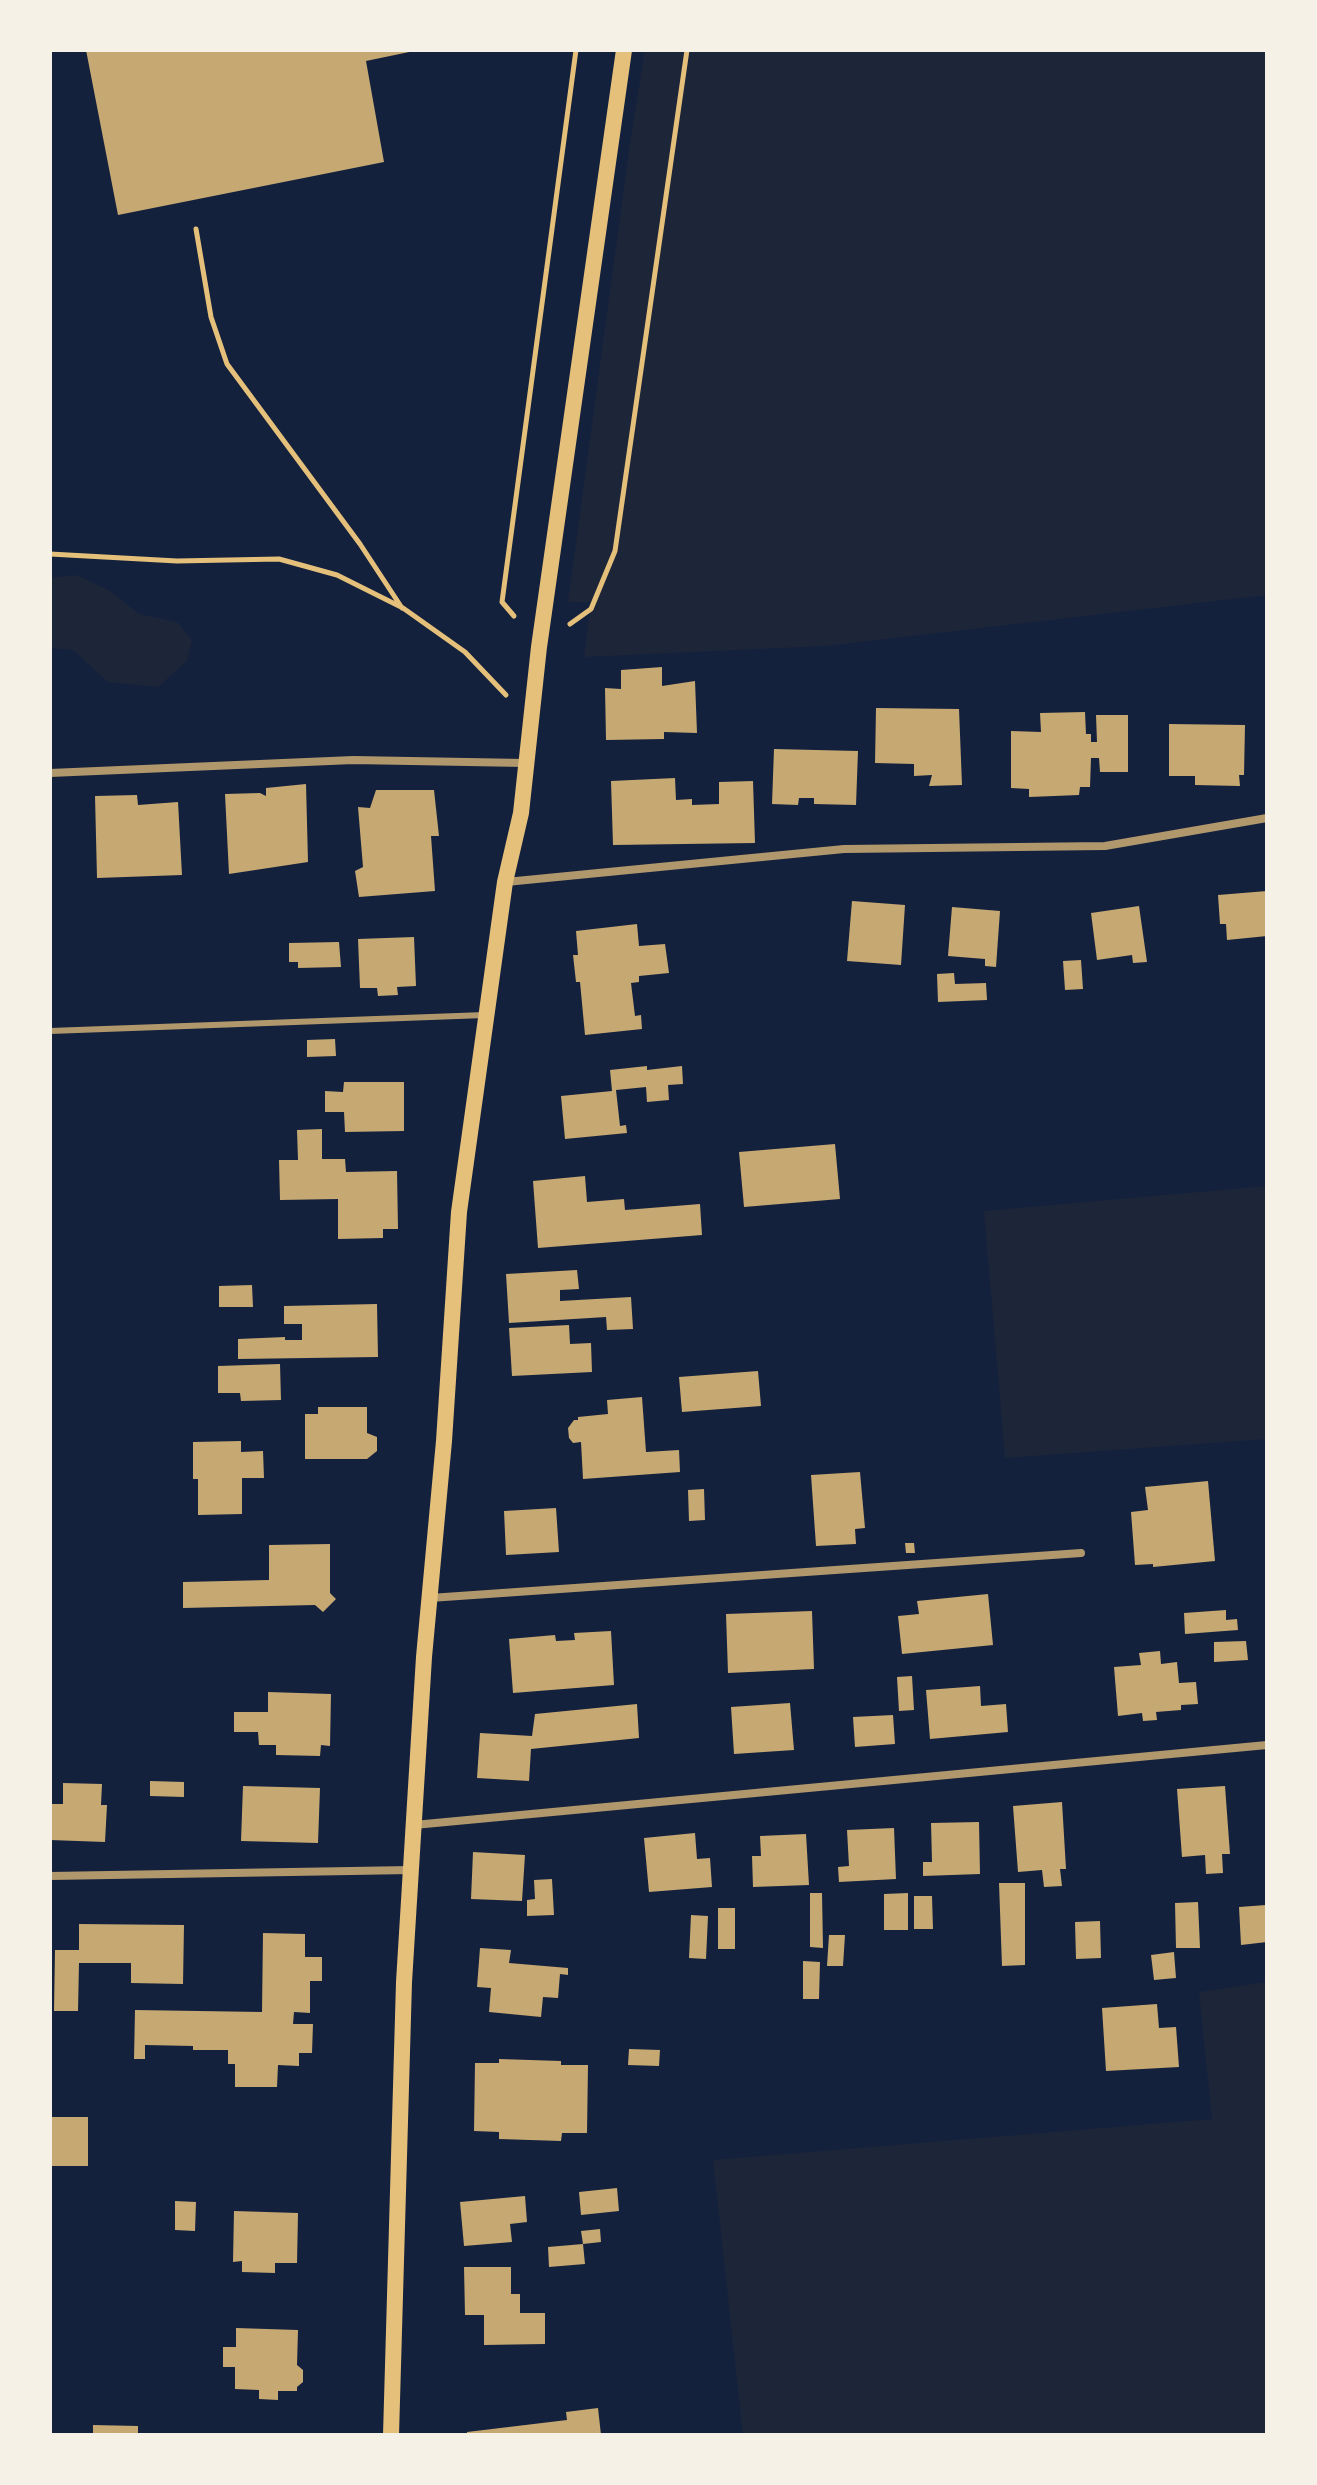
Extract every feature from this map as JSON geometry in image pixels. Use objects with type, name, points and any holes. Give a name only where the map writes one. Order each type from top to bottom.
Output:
[{"type":"main road","points":[[391,2435],[404,1982],[424,1657],[459,1212],[505,882],[521,813],[529,718],[624,50]]},
{"type":"street","points":[[50,773],[353,760],[525,763]]},
{"type":"street","points":[[505,882],[844,849],[1105,846],[1267,818]]},
{"type":"street","points":[[430,1598],[1081,1553]]},
{"type":"street","points":[[414,1825],[1267,1745]]},
{"type":"street","points":[[50,1876],[411,1870]]},
{"type":"lane","points":[[50,1031],[485,1015]]},
{"type":"path","points":[[576,50],[502,602],[539,647],[591,609],[615,551],[687,50]]},
{"type":"path","points":[[196,229],[211,317],[227,364],[360,544],[403,608]]},
{"type":"path","points":[[50,554],[177,561],[279,559],[337,575],[403,608],[465,652],[529,718]]},
{"type":"shaded area","points":[[645,50],[1267,50],[1267,595],[825,646],[584,657],[591,602],[568,602]]},
{"type":"shaded area","points":[[77,575],[110,591],[139,614],[177,622],[192,640],[187,661],[158,687],[108,682],[73,650],[50,648],[50,578]]},
{"type":"shaded area","points":[[1267,1186],[1267,1439],[1005,1458],[984,1211]]},
{"type":"shaded area","points":[[1267,1982],[1267,2435],[743,2435],[713,2160],[1212,2119],[1199,1992]]},
{"type":"building","points":[[86,50],[414,51],[366,61],[384,162],[118,215]]},
{"type":"building","points":[[662,667],[662,686],[695,681],[697,733],[664,732],[664,739],[606,740],[605,688],[621,689],[621,670]]},
{"type":"building","points":[[876,708],[959,709],[962,785],[929,786],[932,775],[914,776],[914,764],[875,763]]},
{"type":"building","points":[[1085,712],[1086,734],[1091,734],[1091,742],[1097,742],[1096,715],[1128,715],[1128,772],[1100,772],[1099,758],[1091,758],[1090,787],[1080,787],[1079,795],[1029,797],[1029,789],[1011,788],[1011,731],[1041,732],[1040,713]]},
{"type":"building","points":[[1169,724],[1245,725],[1244,775],[1239,775],[1240,786],[1195,785],[1195,776],[1169,776]]},
{"type":"building","points":[[774,749],[858,751],[856,805],[814,804],[814,798],[799,798],[798,805],[772,804]]},
{"type":"building","points":[[675,778],[676,800],[692,799],[692,805],[719,804],[719,782],[753,781],[755,843],[613,845],[611,781]]},
{"type":"building","points":[[306,784],[308,862],[229,874],[225,794],[260,793],[266,796],[266,788]]},
{"type":"building","points":[[376,790],[434,790],[439,836],[431,836],[435,891],[359,897],[355,871],[363,867],[358,807],[370,808]]},
{"type":"building","points":[[137,795],[138,805],[178,802],[182,875],[97,878],[95,796]]},
{"type":"building","points":[[1267,891],[1267,936],[1227,940],[1226,924],[1220,924],[1218,895]]},
{"type":"building","points":[[852,901],[905,905],[901,965],[847,961]]},
{"type":"building","points":[[1139,906],[1147,962],[1133,963],[1132,955],[1097,960],[1091,913]]},
{"type":"building","points":[[952,907],[1000,911],[996,967],[985,966],[985,959],[948,956]]},
{"type":"building","points":[[637,924],[639,946],[665,944],[669,973],[639,976],[639,982],[631,983],[635,1016],[641,1015],[642,1029],[585,1035],[580,982],[576,982],[573,955],[578,955],[576,931]]},
{"type":"building","points":[[414,937],[416,986],[397,987],[398,995],[378,996],[377,988],[360,988],[358,939]]},
{"type":"building","points":[[339,942],[341,967],[298,968],[298,962],[289,962],[289,943]]},
{"type":"building","points":[[1081,960],[1083,989],[1065,990],[1063,961]]},
{"type":"building","points":[[954,973],[955,984],[986,983],[987,1000],[938,1002],[937,974]]},
{"type":"building","points":[[335,1039],[336,1056],[307,1057],[307,1040]]},
{"type":"building","points":[[647,1066],[647,1070],[682,1066],[683,1084],[668,1085],[669,1100],[647,1102],[646,1087],[616,1090],[620,1126],[626,1125],[627,1133],[565,1139],[561,1096],[612,1091],[610,1070]]},
{"type":"building","points":[[344,1082],[404,1082],[404,1131],[345,1132],[344,1112],[325,1112],[325,1091],[343,1092]]},
{"type":"building","points":[[322,1129],[322,1159],[345,1159],[346,1172],[397,1171],[398,1229],[383,1229],[383,1238],[338,1239],[338,1199],[280,1200],[279,1160],[298,1160],[297,1130]]},
{"type":"building","points":[[835,1144],[840,1199],[744,1207],[739,1152]]},
{"type":"building","points":[[585,1176],[587,1202],[624,1199],[625,1210],[700,1204],[702,1235],[538,1248],[533,1181]]},
{"type":"building","points":[[577,1270],[579,1289],[560,1290],[560,1301],[631,1297],[633,1329],[607,1330],[606,1317],[509,1323],[506,1274]]},
{"type":"building","points":[[252,1285],[253,1307],[219,1307],[219,1286]]},
{"type":"building","points":[[377,1304],[378,1357],[238,1359],[238,1339],[285,1337],[285,1340],[302,1340],[302,1324],[284,1324],[284,1306]]},
{"type":"building","points":[[569,1325],[570,1344],[591,1343],[592,1372],[512,1376],[509,1328]]},
{"type":"building","points":[[280,1364],[281,1400],[241,1401],[240,1393],[218,1393],[218,1366]]},
{"type":"building","points":[[758,1371],[761,1406],[682,1412],[679,1377]]},
{"type":"building","points":[[642,1397],[646,1452],[679,1450],[680,1472],[583,1479],[581,1442],[573,1443],[568,1428],[578,1417],[608,1414],[607,1400]]},
{"type":"building","points":[[318,1407],[367,1407],[367,1433],[377,1437],[377,1451],[367,1459],[305,1459],[305,1414],[318,1414]]},
{"type":"building","points":[[241,1441],[241,1452],[263,1451],[264,1478],[242,1478],[242,1514],[198,1515],[198,1479],[193,1479],[193,1442]]},
{"type":"building","points":[[860,1472],[865,1528],[855,1529],[856,1544],[816,1546],[811,1475]]},
{"type":"building","points":[[1208,1481],[1215,1561],[1153,1567],[1153,1564],[1135,1565],[1131,1512],[1148,1510],[1145,1487]]},
{"type":"building","points":[[704,1489],[705,1520],[689,1521],[688,1490]]},
{"type":"building","points":[[556,1508],[559,1552],[506,1555],[504,1511]]},
{"type":"building","points":[[905,1543],[914,1543],[915,1553],[906,1553]]},
{"type":"building","points":[[330,1544],[330,1593],[336,1599],[323,1612],[315,1605],[183,1608],[183,1582],[269,1580],[269,1545]]},
{"type":"building","points":[[988,1594],[993,1645],[902,1654],[898,1616],[919,1614],[917,1601]]},
{"type":"building","points":[[1226,1610],[1226,1620],[1237,1619],[1238,1630],[1185,1634],[1184,1613]]},
{"type":"building","points":[[812,1611],[814,1669],[728,1673],[726,1614]]},
{"type":"building","points":[[611,1631],[614,1685],[513,1693],[509,1639],[555,1635],[556,1641],[575,1640],[574,1633]]},
{"type":"building","points":[[1246,1641],[1248,1660],[1214,1662],[1214,1642]]},
{"type":"building","points":[[1160,1651],[1161,1664],[1177,1662],[1179,1683],[1196,1682],[1198,1704],[1181,1705],[1181,1710],[1156,1712],[1157,1720],[1143,1721],[1142,1713],[1118,1716],[1114,1667],[1141,1665],[1139,1653]]},
{"type":"building","points":[[912,1676],[914,1710],[899,1711],[897,1677]]},
{"type":"building","points":[[980,1686],[981,1706],[1006,1704],[1008,1732],[930,1739],[926,1690]]},
{"type":"building","points":[[268,1692],[331,1694],[330,1746],[321,1745],[320,1756],[276,1755],[276,1745],[259,1745],[258,1732],[234,1732],[234,1712],[268,1712]]},
{"type":"building","points":[[790,1703],[794,1750],[734,1754],[731,1707]]},
{"type":"building","points":[[637,1704],[639,1738],[531,1749],[529,1781],[477,1778],[480,1733],[532,1736],[535,1714]]},
{"type":"building","points":[[893,1715],[895,1744],[855,1747],[853,1717]]},
{"type":"building","points":[[150,1781],[184,1782],[184,1797],[150,1796]]},
{"type":"building","points":[[63,1783],[102,1784],[101,1805],[107,1805],[105,1842],[50,1840],[50,1804],[63,1804]]},
{"type":"building","points":[[243,1786],[320,1788],[318,1843],[241,1841]]},
{"type":"building","points":[[1225,1786],[1230,1854],[1222,1854],[1223,1873],[1206,1874],[1205,1855],[1182,1857],[1177,1789]]},
{"type":"building","points":[[1062,1802],[1066,1869],[1060,1869],[1062,1886],[1044,1887],[1042,1870],[1018,1872],[1013,1806]]},
{"type":"building","points":[[979,1822],[980,1874],[923,1876],[923,1862],[932,1862],[931,1823]]},
{"type":"building","points":[[894,1828],[896,1879],[839,1882],[838,1867],[849,1866],[847,1830]]},
{"type":"building","points":[[695,1833],[697,1859],[710,1858],[712,1887],[649,1892],[644,1838]]},
{"type":"building","points":[[806,1834],[809,1885],[753,1887],[752,1856],[761,1856],[760,1836]]},
{"type":"building","points":[[473,1852],[525,1855],[522,1901],[471,1899]]},
{"type":"building","points":[[552,1879],[554,1915],[527,1916],[527,1900],[535,1899],[534,1880]]},
{"type":"building","points":[[999,1883],[1025,1883],[1025,1965],[1002,1966]]},
{"type":"building","points":[[810,1893],[822,1893],[823,1948],[810,1947]]},
{"type":"building","points":[[908,1893],[908,1930],[884,1930],[884,1894]]},
{"type":"building","points":[[914,1896],[932,1896],[933,1929],[914,1929]]},
{"type":"building","points":[[1198,1902],[1200,1948],[1176,1948],[1175,1903]]},
{"type":"building","points":[[1266,1905],[1267,1942],[1241,1945],[1239,1907]]},
{"type":"building","points":[[718,1908],[735,1908],[735,1949],[718,1949]]},
{"type":"building","points":[[691,1915],[708,1916],[706,1959],[689,1958]]},
{"type":"building","points":[[1100,1921],[1101,1958],[1076,1959],[1075,1922]]},
{"type":"building","points":[[79,1924],[184,1925],[183,1984],[131,1983],[131,1963],[79,1963],[78,2011],[54,2011],[55,1950],[79,1950]]},
{"type":"building","points":[[263,1933],[305,1934],[305,1957],[322,1957],[322,1981],[310,1981],[310,2013],[294,2012],[293,2024],[313,2024],[312,2053],[299,2053],[299,2066],[278,2065],[277,2087],[235,2087],[235,2064],[228,2064],[228,2050],[145,2045],[145,2059],[134,2059],[135,2010],[262,2012]]},
{"type":"building","points":[[829,1935],[845,1935],[843,1966],[827,1966]]},
{"type":"building","points":[[480,1948],[511,1950],[509,1963],[568,1968],[568,1975],[560,1974],[558,1998],[543,1997],[541,2017],[489,2012],[491,1988],[477,1987]]},
{"type":"building","points":[[1174,1952],[1176,1978],[1154,1980],[1151,1955]]},
{"type":"building","points":[[803,1961],[820,1962],[819,1999],[803,1999]]},
{"type":"building","points":[[1157,2004],[1159,2028],[1176,2027],[1179,2067],[1106,2071],[1102,2008]]},
{"type":"building","points":[[629,2049],[660,2050],[659,2066],[628,2065]]},
{"type":"building","points":[[499,2059],[588,2065],[587,2133],[562,2133],[561,2141],[499,2139],[499,2132],[474,2131],[475,2063],[499,2063]]},
{"type":"building","points":[[50,2117],[88,2117],[88,2166],[50,2166]]},
{"type":"building","points":[[617,2188],[619,2211],[581,2215],[579,2192]]},
{"type":"building","points":[[525,2196],[527,2222],[510,2224],[512,2242],[464,2246],[460,2202]]},
{"type":"building","points":[[175,2201],[196,2202],[195,2231],[175,2230]]},
{"type":"building","points":[[234,2211],[298,2213],[297,2263],[275,2263],[275,2273],[242,2272],[242,2261],[233,2262]]},
{"type":"building","points":[[600,2229],[601,2242],[583,2244],[581,2231]]},
{"type":"building","points":[[583,2244],[585,2264],[549,2267],[548,2247]]},
{"type":"building","points":[[464,2267],[511,2267],[511,2294],[520,2294],[520,2313],[545,2313],[545,2344],[484,2345],[484,2315],[465,2315]]},
{"type":"building","points":[[236,2328],[298,2330],[297,2365],[303,2370],[303,2382],[297,2391],[278,2391],[278,2400],[259,2399],[259,2390],[235,2389],[235,2367],[223,2367],[223,2347],[236,2347]]},
{"type":"building","points":[[598,2408],[601,2435],[467,2435],[467,2432],[567,2420],[566,2412]]},
{"type":"building","points":[[93,2425],[138,2426],[138,2435],[93,2435]]}]
